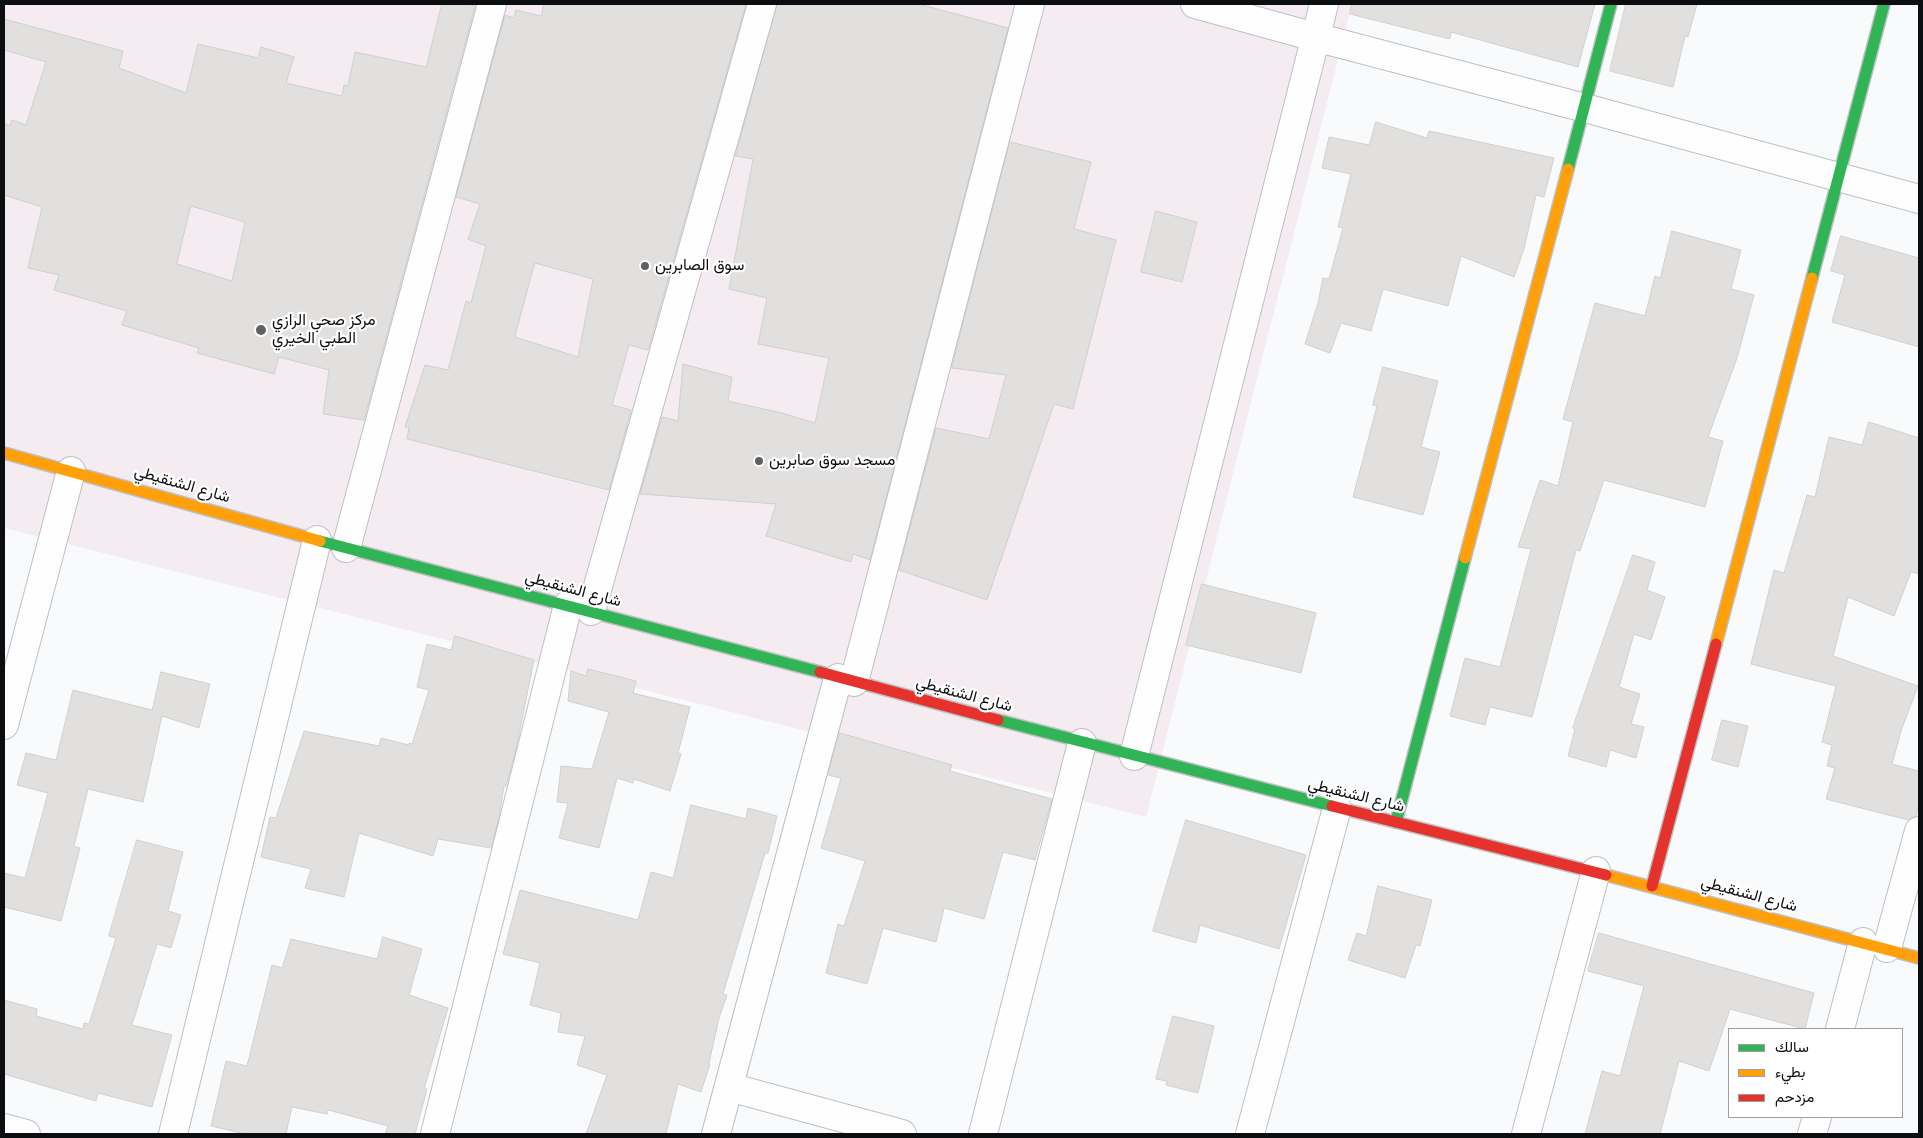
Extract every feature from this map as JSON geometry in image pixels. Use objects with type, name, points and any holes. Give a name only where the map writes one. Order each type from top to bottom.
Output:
[{"type":"street","points":[[346,548],[492,4]]},
{"type":"street","points":[[435,1134],[580,608],[762,4]]},
{"type":"street","points":[[716,1134],[846,680],[1030,4]]},
{"type":"street","points":[[1196,4],[1919,199]]},
{"type":"street","points":[[1134,756],[1324,4]]},
{"type":"street","points":[[1396,822],[1611,4]]},
{"type":"street","points":[[1652,886],[1884,4]]},
{"type":"street","name":"شارع الشنقيطي","points":[[4,453],[346,548],[580,608],[1082,743],[1596,871],[1919,958]]},
{"type":"street","points":[[4,725],[71,471]]},
{"type":"street","points":[[173,1134],[318,540]]},
{"type":"street","points":[[983,1134],[1082,743]]},
{"type":"street","points":[[1250,1134],[1337,808]]},
{"type":"street","points":[[1840,1028],[1875,945],[1912,885],[1919,831]]},
{"type":"street","points":[[1526,1134],[1596,871]]},
{"type":"street","points":[[729,1087],[902,1134]]},
{"type":"street","points":[[1812,1134],[1817,1118]]},
{"type":"street","points":[[4,1128],[26,1134]]},
{"type":"shaded area","name":"سوق الصابرين","points":[[4,4],[1352,4],[1146,817],[4,528]]},
{"type":"building","points":[[442,4],[469,4],[475,6],[364,420],[323,414],[329,370],[279,357],[274,374],[197,353],[199,348],[122,325],[127,311],[54,290],[59,275],[28,268],[42,207],[4,195],[4,123],[10,126],[12,120],[26,125],[46,62],[4,50],[4,19],[123,51],[119,68],[186,93],[198,44],[258,58],[261,47],[294,57],[286,83],[342,96],[344,85],[348,86],[355,52],[426,67]],"holes":[[[191,206],[245,222],[232,281],[177,264]]]},
{"type":"building","points":[[544,4],[746,4],[648,350],[629,345],[612,405],[631,410],[609,490],[407,439],[409,427],[405,427],[425,365],[448,370],[466,301],[471,303],[486,246],[468,239],[480,204],[456,197],[505,15],[514,18],[516,10],[541,16]],"holes":[[[535,263],[593,279],[578,357],[515,337]]]},
{"type":"building","points":[[777,4],[919,4],[1008,28],[870,560],[853,554],[851,562],[766,536],[776,504],[640,494],[662,417],[678,421],[683,364],[732,377],[728,401],[782,413],[815,423],[829,358],[758,344],[767,298],[729,289],[753,159],[736,156]]},
{"type":"building","points":[[1352,4],[1595,4],[1578,67],[1451,32],[1450,39],[1350,14]]},
{"type":"building","points":[[1626,4],[1697,4],[1688,37],[1685,36],[1673,87],[1610,71]]},
{"type":"building","points":[[1376,122],[1427,138],[1429,131],[1554,158],[1544,197],[1536,195],[1524,249],[1514,277],[1461,256],[1448,306],[1383,289],[1371,331],[1341,323],[1330,353],[1305,344],[1318,303],[1323,278],[1329,279],[1343,228],[1338,227],[1351,174],[1322,168],[1329,137],[1369,145]]},
{"type":"building","points":[[1010,142],[1091,162],[1074,229],[1116,240],[1073,409],[1054,404],[987,600],[899,570],[936,428],[989,439],[1006,375],[952,368]]},
{"type":"building","points":[[1156,211],[1197,222],[1182,282],[1141,272]]},
{"type":"building","points":[[1672,231],[1741,250],[1731,289],[1754,295],[1737,358],[1708,437],[1723,441],[1705,507],[1604,480],[1580,551],[1576,550],[1532,717],[1490,707],[1485,725],[1450,716],[1465,658],[1500,667],[1531,549],[1518,547],[1540,480],[1558,486],[1573,422],[1563,419],[1595,303],[1645,316],[1655,276],[1660,278]]},
{"type":"building","points":[[1841,236],[1919,258],[1919,347],[1832,322],[1845,275],[1831,271]]},
{"type":"building","points":[[1383,367],[1438,381],[1421,447],[1440,452],[1423,515],[1353,497],[1377,406],[1373,405]]},
{"type":"building","points":[[1869,422],[1919,438],[1919,574],[1911,572],[1894,616],[1848,597],[1833,656],[1918,686],[1901,731],[1892,764],[1919,771],[1919,803],[1916,816],[1908,820],[1826,799],[1835,768],[1827,766],[1832,745],[1822,742],[1836,686],[1751,664],[1774,570],[1784,573],[1807,495],[1815,497],[1829,437],[1862,445]]},
{"type":"building","points":[[1633,555],[1655,562],[1647,590],[1665,597],[1651,640],[1634,634],[1619,687],[1640,694],[1631,724],[1644,727],[1636,758],[1610,750],[1606,767],[1568,756],[1575,729],[1573,728]]},
{"type":"building","points":[[1202,584],[1316,613],[1301,673],[1186,645]]},
{"type":"building","points":[[455,636],[534,660],[516,749],[506,786],[504,786],[491,848],[438,839],[433,856],[359,833],[344,897],[305,888],[311,869],[261,857],[270,817],[276,818],[304,731],[379,746],[381,738],[409,745],[409,743],[412,744],[429,690],[417,687],[427,644],[451,650]]},
{"type":"building","points":[[588,669],[636,681],[633,693],[690,707],[678,753],[681,754],[670,791],[634,779],[633,783],[617,778],[599,848],[559,838],[568,803],[557,802],[561,766],[592,769],[609,712],[568,701],[571,671],[586,676]]},
{"type":"building","points":[[161,672],[210,684],[199,728],[162,716],[143,802],[88,789],[74,846],[80,848],[61,921],[4,907],[4,873],[25,878],[48,793],[17,785],[26,753],[56,760],[73,690],[152,710]]},
{"type":"building","points":[[1722,720],[1748,726],[1738,767],[1712,760]]},
{"type":"building","points":[[840,733],[952,765],[950,771],[1052,799],[1035,860],[1003,852],[984,919],[944,908],[936,942],[883,928],[867,984],[826,973],[838,924],[844,926],[865,861],[821,848],[841,778],[828,775]]},
{"type":"building","points":[[691,805],[746,819],[748,808],[777,816],[768,853],[765,853],[723,994],[727,995],[719,1018],[710,1064],[701,1092],[678,1084],[666,1134],[586,1134],[607,1075],[577,1065],[585,1036],[558,1032],[561,1013],[530,1005],[540,963],[503,954],[520,890],[638,920],[651,872],[673,878]]},
{"type":"building","points":[[1186,820],[1306,855],[1279,949],[1200,925],[1196,943],[1153,931]]},
{"type":"building","points":[[137,840],[183,852],[168,911],[181,915],[171,948],[157,944],[132,1025],[172,1035],[152,1107],[98,1093],[96,1101],[4,1074],[4,1000],[37,1009],[36,1016],[83,1029],[84,1023],[89,1024],[116,938],[109,936]]},
{"type":"building","points":[[1378,886],[1432,900],[1420,946],[1416,945],[1405,978],[1348,960],[1357,933],[1366,936]]},
{"type":"building","points":[[1599,933],[1814,993],[1805,1028],[1730,1009],[1709,1071],[1679,1061],[1660,1134],[1585,1134],[1602,1071],[1620,1076],[1644,986],[1588,971]]},
{"type":"building","points":[[383,937],[422,949],[409,995],[448,1008],[424,1089],[427,1089],[415,1134],[385,1134],[388,1126],[328,1110],[327,1114],[292,1107],[286,1134],[245,1134],[211,1126],[226,1061],[247,1066],[272,965],[282,968],[291,939],[377,959]]},
{"type":"building","points":[[1173,1016],[1214,1026],[1198,1093],[1166,1085],[1167,1081],[1156,1079]]},
{"type":"traffic: fast","points":[[1568,169],[1611,4]]},
{"type":"traffic: fast","points":[[1812,278],[1884,4]]},
{"type":"traffic: fast","points":[[320,541],[820,672]]},
{"type":"traffic: fast","points":[[1396,822],[1465,558]]},
{"type":"traffic: fast","points":[[998,720],[1332,806]]},
{"type":"traffic: slow","points":[[1465,558],[1568,169]]},
{"type":"traffic: slow","points":[[1716,644],[1812,278]]},
{"type":"traffic: slow","points":[[4,453],[320,541]]},
{"type":"traffic: slow","points":[[1606,875],[1919,958]]},
{"type":"traffic: jam","points":[[1652,886],[1716,644]]},
{"type":"traffic: jam","points":[[820,672],[998,720]]},
{"type":"traffic: jam","points":[[1332,806],[1606,875]]},
{"type":"place","name":"سوق الصابرين","points":[[645,266]]},
{"type":"place","name":"مركز صحي الرازي الطبي الخيري","points":[[261,330]]},
{"type":"place","name":"مسجد سوق صابرين","points":[[759,461]]}]
